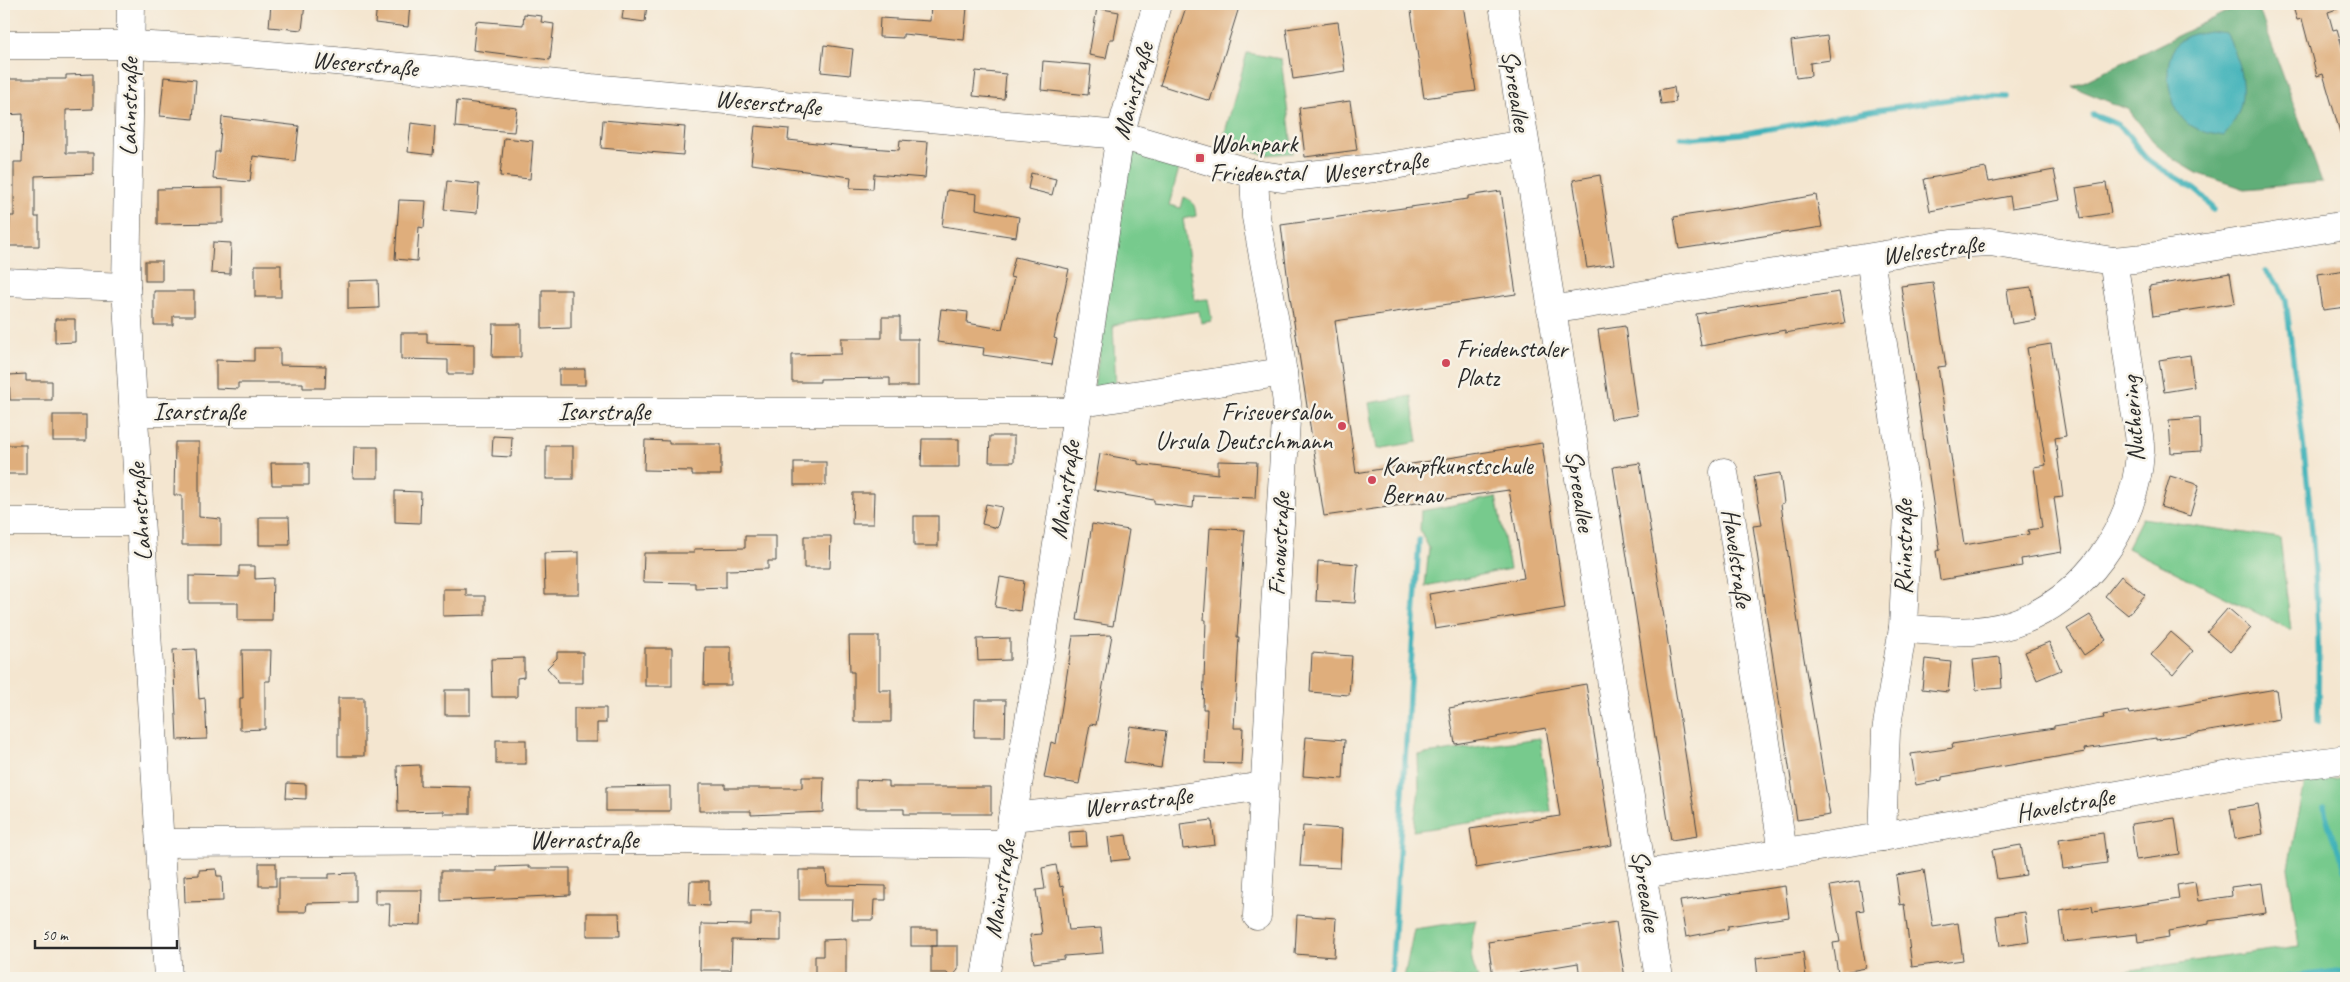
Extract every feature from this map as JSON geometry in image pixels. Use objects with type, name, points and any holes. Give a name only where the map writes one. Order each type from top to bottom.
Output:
[{"type":"street","name":"Lahnstraße","points":[[130,4],[126,287],[168,978]]},
{"type":"street","name":"Mainstraße","points":[[985,978],[1038,668],[1120,135],[1157,4]]},
{"type":"street","name":"Spreeallee","points":[[1503,4],[1659,978]]},
{"type":"street","name":"Weserstraße","points":[[4,44],[130,45],[259,54],[591,88],[1120,135],[1254,174],[1282,178],[1375,168],[1525,144]]},
{"type":"street","name":"Finowstraße","points":[[1254,174],[1256,217],[1287,403],[1257,916]]},
{"type":"street","name":"Welsestraße","points":[[1551,310],[1951,244],[1990,242],[2113,261],[2144,258],[2346,225]]},
{"type":"street","name":"Rhinstraße","points":[[1870,258],[1908,510],[1903,628],[1886,731],[1882,837]]},
{"type":"street","name":"Nuthering","points":[[1903,628],[1946,632],[1974,631],[2011,624],[2042,611],[2064,597],[2093,567],[2112,541],[2135,491],[2140,450],[2113,261]]},
{"type":"street","points":[[4,282],[126,287]]},
{"type":"street","name":"Isarstraße","points":[[133,412],[1077,406],[1095,401],[1283,372]]},
{"type":"street","name":"Havelstraße","points":[[1724,472],[1783,852]]},
{"type":"street","points":[[4,522],[140,522]]},
{"type":"street","name":"Havelstraße","points":[[1643,874],[1882,837],[2241,773],[2346,759]]},
{"type":"street","name":"Werrastraße","points":[[1012,817],[1145,803],[1264,786]]},
{"type":"street","name":"Werrastraße","points":[[161,843],[683,840],[1008,844]]},
{"type":"green space","points":[[2235,4],[2257,4],[2322,182],[2245,189],[2197,173],[2175,160],[2153,141],[2129,110],[2073,87],[2236,7]]},
{"type":"green space","points":[[1247,53],[1281,59],[1293,153],[1265,155],[1222,143]]},
{"type":"green space","points":[[1131,152],[1181,161],[1169,205],[1181,208],[1184,197],[1192,202],[1194,207],[1196,216],[1183,219],[1195,300],[1208,299],[1212,321],[1201,323],[1199,311],[1113,325],[1116,389],[1093,393]]},
{"type":"green space","points":[[1411,396],[1418,442],[1377,449],[1369,403]]},
{"type":"green space","points":[[1496,497],[1510,569],[1425,586],[1429,548],[1420,530],[1421,511]]},
{"type":"green space","points":[[2142,518],[2280,538],[2291,630],[2127,548]]},
{"type":"green space","points":[[1540,738],[1551,811],[1413,831],[1419,790],[1418,755]]},
{"type":"green space","points":[[2346,777],[2346,978],[2075,978],[2299,946],[2288,867],[2305,783]]},
{"type":"green space","points":[[1476,920],[1472,936],[1471,956],[1478,978],[1404,978],[1414,929]]},
{"type":"water","points":[[2209,31],[2226,33],[2239,66],[2241,77],[2242,97],[2240,107],[2231,127],[2224,136],[2199,130],[2183,119],[2172,99],[2169,87],[2169,62],[2172,51],[2181,40],[2196,33]]},
{"type":"building","points":[[271,4],[305,4],[302,30],[269,27]]},
{"type":"building","points":[[377,4],[410,4],[408,27],[375,23]]},
{"type":"building","points":[[624,4],[647,4],[645,22],[622,19]]},
{"type":"building","points":[[931,4],[960,4],[960,6],[967,7],[964,40],[903,34],[903,38],[879,37],[880,18],[930,21]]},
{"type":"building","points":[[1187,4],[1240,4],[1210,101],[1160,85]]},
{"type":"building","points":[[1410,4],[1463,4],[1476,91],[1424,98]]},
{"type":"building","points":[[2292,4],[2340,4],[2340,8],[2328,12],[2333,30],[2337,29],[2346,60],[2346,138],[2342,139],[2323,74],[2317,76],[2302,19],[2297,20]]},
{"type":"building","points":[[1097,8],[1119,12],[1114,39],[1110,39],[1106,58],[1089,55]]},
{"type":"building","points":[[524,14],[542,16],[541,22],[554,24],[550,60],[473,50],[476,21],[523,25]]},
{"type":"building","points":[[1338,22],[1345,71],[1293,79],[1286,29]]},
{"type":"building","points":[[1827,36],[1830,60],[1810,63],[1811,76],[1796,78],[1791,41]]},
{"type":"building","points":[[824,45],[853,49],[850,75],[821,72]]},
{"type":"building","points":[[1043,61],[1091,65],[1088,95],[1041,90]]},
{"type":"building","points":[[976,71],[1006,74],[1004,99],[973,96]]},
{"type":"building","points":[[93,74],[93,109],[66,110],[66,153],[93,153],[93,174],[35,176],[35,217],[39,217],[39,246],[9,246],[10,216],[14,216],[14,162],[22,162],[23,114],[4,115],[4,98],[9,98],[9,79],[66,79],[66,75]]},
{"type":"building","points":[[164,77],[196,80],[193,119],[160,116]]},
{"type":"building","points":[[1674,87],[1676,102],[1661,104],[1659,90]]},
{"type":"building","points":[[457,101],[517,108],[514,132],[455,127]]},
{"type":"building","points":[[1350,101],[1357,150],[1305,157],[1299,108]]},
{"type":"building","points":[[222,117],[299,126],[295,161],[253,156],[250,182],[213,179],[215,152],[219,152]]},
{"type":"building","points":[[603,120],[685,127],[683,155],[601,148]]},
{"type":"building","points":[[411,123],[435,126],[433,155],[408,152]]},
{"type":"building","points":[[755,126],[789,129],[788,140],[854,147],[899,150],[900,140],[928,142],[925,178],[874,174],[873,189],[850,188],[851,177],[751,164]]},
{"type":"building","points":[[504,138],[533,141],[530,179],[500,176]]},
{"type":"building","points":[[1986,168],[1989,182],[2054,170],[2060,200],[2012,208],[2010,196],[1930,211],[1924,179]]},
{"type":"building","points":[[1031,173],[1056,179],[1052,195],[1028,189]]},
{"type":"building","points":[[1600,175],[1614,264],[1587,268],[1573,180]]},
{"type":"building","points":[[447,181],[479,184],[477,213],[444,210]]},
{"type":"building","points":[[2106,183],[2111,213],[2081,218],[2076,188]]},
{"type":"building","points":[[223,188],[223,223],[157,224],[157,189]]},
{"type":"building","points":[[947,190],[977,194],[976,209],[1019,217],[1016,237],[942,226]]},
{"type":"building","points":[[1501,191],[1516,294],[1335,321],[1356,473],[1542,443],[1565,608],[1435,629],[1429,594],[1524,578],[1509,490],[1324,516],[1289,290],[1281,225],[1468,199],[1468,196]]},
{"type":"building","points":[[1816,195],[1822,227],[1679,249],[1674,217],[1737,209]]},
{"type":"building","points":[[399,200],[426,201],[424,228],[419,227],[417,261],[395,259]]},
{"type":"building","points":[[213,242],[231,243],[230,274],[211,273]]},
{"type":"building","points":[[1015,257],[1069,269],[1054,338],[1057,339],[1052,365],[983,355],[984,348],[937,342],[941,309],[968,312],[967,323],[1002,329],[1014,278],[1010,277]]},
{"type":"building","points":[[145,261],[162,261],[162,281],[145,281]]},
{"type":"building","points":[[255,265],[281,265],[281,297],[255,297]]},
{"type":"building","points":[[2346,270],[2346,307],[2323,310],[2318,274]]},
{"type":"building","points":[[2230,273],[2235,303],[2153,316],[2149,286]]},
{"type":"building","points":[[378,280],[379,308],[348,309],[348,281]]},
{"type":"building","points":[[1933,282],[1946,366],[1938,367],[1964,545],[2029,534],[2028,530],[2042,528],[2034,467],[2046,465],[2027,348],[2051,344],[2066,436],[2055,438],[2063,497],[2054,498],[2062,552],[2021,559],[2022,566],[1940,580],[1936,551],[1940,550],[1901,286]]},
{"type":"building","points":[[2031,287],[2036,320],[2012,324],[2007,290]]},
{"type":"building","points":[[542,290],[571,290],[571,328],[542,329]]},
{"type":"building","points":[[154,291],[194,291],[194,316],[173,316],[173,325],[154,325]]},
{"type":"building","points":[[1839,292],[1845,323],[1785,333],[1785,330],[1701,346],[1696,314]]},
{"type":"building","points":[[882,317],[900,317],[900,339],[918,339],[918,386],[890,386],[890,378],[820,379],[820,382],[792,382],[792,355],[841,354],[841,338],[882,338]]},
{"type":"building","points":[[55,319],[75,319],[75,342],[55,343]]},
{"type":"building","points":[[493,324],[521,324],[521,357],[492,357]]},
{"type":"building","points":[[1625,326],[1637,415],[1611,419],[1598,330]]},
{"type":"building","points":[[401,333],[427,333],[427,343],[474,344],[474,374],[448,374],[448,360],[401,359]]},
{"type":"building","points":[[254,348],[280,348],[280,365],[326,366],[325,388],[303,388],[303,383],[238,383],[238,389],[216,388],[216,360],[254,361]]},
{"type":"building","points":[[2190,355],[2194,387],[2164,392],[2159,360]]},
{"type":"building","points":[[559,369],[585,369],[585,385],[559,385]]},
{"type":"building","points":[[26,374],[26,381],[52,381],[52,400],[10,400],[9,375]]},
{"type":"building","points":[[53,415],[86,415],[86,441],[53,441]]},
{"type":"building","points":[[2200,418],[2201,451],[2171,453],[2169,420]]},
{"type":"building","points":[[493,436],[512,437],[511,457],[492,456]]},
{"type":"building","points":[[990,436],[1014,436],[1014,462],[989,462]]},
{"type":"building","points":[[922,439],[959,439],[959,467],[921,467]]},
{"type":"building","points":[[645,440],[669,441],[669,444],[721,444],[721,475],[692,475],[692,471],[644,470]]},
{"type":"building","points":[[175,442],[199,442],[199,517],[221,519],[221,545],[182,545],[182,495],[174,495]]},
{"type":"building","points":[[6,445],[26,445],[26,474],[6,474]]},
{"type":"building","points":[[546,446],[573,446],[573,479],[546,479]]},
{"type":"building","points":[[354,447],[378,447],[378,478],[353,478]]},
{"type":"building","points":[[1100,454],[1138,461],[1138,464],[1218,474],[1218,461],[1257,462],[1255,498],[1194,496],[1193,508],[1154,503],[1154,500],[1094,490]]},
{"type":"building","points":[[794,462],[826,462],[826,485],[794,485]]},
{"type":"building","points":[[271,463],[309,463],[309,485],[272,485]]},
{"type":"building","points":[[1640,463],[1698,836],[1671,840],[1613,467]]},
{"type":"building","points":[[1780,473],[1784,503],[1781,504],[1795,604],[1830,815],[1797,820],[1753,526],[1762,525],[1754,477]]},
{"type":"building","points":[[2170,476],[2199,485],[2190,516],[2161,507]]},
{"type":"building","points":[[395,491],[421,492],[420,523],[395,522]]},
{"type":"building","points":[[853,493],[874,493],[873,524],[852,524]]},
{"type":"building","points":[[986,504],[1002,507],[997,528],[982,524]]},
{"type":"building","points":[[914,516],[938,516],[938,546],[914,546]]},
{"type":"building","points":[[259,517],[289,517],[290,545],[259,545]]},
{"type":"building","points":[[1092,524],[1129,530],[1113,626],[1077,620]]},
{"type":"building","points":[[1210,528],[1245,530],[1237,637],[1239,637],[1234,728],[1243,728],[1241,764],[1205,763],[1207,709],[1203,709],[1206,620],[1204,620]]},
{"type":"building","points":[[745,536],[776,536],[776,561],[768,561],[768,569],[726,570],[726,587],[695,588],[695,583],[643,582],[644,553],[694,553],[694,549],[745,548]]},
{"type":"building","points":[[804,536],[831,536],[830,568],[804,568]]},
{"type":"building","points":[[579,552],[579,594],[545,594],[544,553]]},
{"type":"building","points":[[1318,561],[1358,564],[1355,603],[1316,601]]},
{"type":"building","points":[[239,566],[255,566],[255,579],[273,578],[272,620],[238,620],[238,603],[189,603],[189,576],[239,577]]},
{"type":"building","points":[[2121,576],[2145,595],[2128,615],[2105,596]]},
{"type":"building","points":[[1000,577],[1024,581],[1020,611],[995,607]]},
{"type":"building","points":[[443,589],[466,589],[466,596],[485,596],[485,615],[443,616]]},
{"type":"building","points":[[2228,608],[2251,628],[2230,652],[2207,632]]},
{"type":"building","points":[[2090,615],[2106,640],[2084,655],[2067,629]]},
{"type":"building","points":[[2171,632],[2193,651],[2173,675],[2151,655]]},
{"type":"building","points":[[1112,635],[1096,725],[1090,724],[1079,784],[1044,778],[1051,742],[1056,744],[1073,636]]},
{"type":"building","points":[[849,636],[879,636],[879,690],[891,690],[891,722],[854,722],[854,672],[850,672]]},
{"type":"building","points":[[1010,638],[1010,660],[978,661],[977,639]]},
{"type":"building","points":[[2049,642],[2061,670],[2037,680],[2025,652]]},
{"type":"building","points":[[705,647],[731,647],[731,685],[704,685]]},
{"type":"building","points":[[645,648],[672,648],[672,686],[645,686]]},
{"type":"building","points":[[196,649],[199,699],[205,698],[207,739],[177,740],[173,650]]},
{"type":"building","points":[[242,650],[271,650],[270,681],[265,681],[265,729],[240,730],[240,698],[243,698]]},
{"type":"building","points":[[557,652],[583,652],[583,683],[557,683],[556,678],[547,668],[557,658]]},
{"type":"building","points":[[1312,653],[1352,656],[1349,695],[1310,692]]},
{"type":"building","points":[[2000,657],[2002,688],[1976,690],[1973,660]]},
{"type":"building","points":[[524,658],[524,677],[517,678],[517,697],[492,697],[491,659]]},
{"type":"building","points":[[1925,659],[1951,662],[1948,692],[1922,689]]},
{"type":"building","points":[[1586,684],[1612,845],[1476,868],[1470,829],[1560,816],[1546,728],[1455,744],[1449,708]]},
{"type":"building","points":[[2276,689],[2280,719],[2156,740],[2156,738],[2084,749],[2085,752],[1942,777],[1942,780],[1916,785],[1911,754],[1953,748],[1952,744],[2104,718],[2103,715],[2129,711],[2130,714]]},
{"type":"building","points":[[445,690],[470,690],[470,715],[445,715]]},
{"type":"building","points":[[338,698],[364,698],[364,756],[338,756]]},
{"type":"building","points":[[975,700],[1006,700],[1005,737],[974,737]]},
{"type":"building","points":[[574,708],[606,708],[606,723],[597,723],[597,742],[574,742]]},
{"type":"building","points":[[1130,726],[1166,731],[1161,768],[1124,762]]},
{"type":"building","points":[[1306,737],[1345,740],[1343,779],[1303,776]]},
{"type":"building","points":[[496,740],[526,740],[526,764],[496,764]]},
{"type":"building","points":[[420,765],[420,786],[470,787],[470,814],[444,814],[444,811],[398,812],[397,766]]},
{"type":"building","points":[[802,777],[824,777],[823,812],[751,815],[751,811],[699,811],[699,784],[725,784],[725,788],[802,788]]},
{"type":"building","points":[[856,780],[889,781],[889,787],[991,787],[991,814],[904,814],[904,809],[856,809]]},
{"type":"building","points":[[287,783],[306,784],[306,799],[286,798]]},
{"type":"building","points":[[670,786],[670,811],[606,811],[606,787]]},
{"type":"building","points":[[2258,804],[2263,834],[2235,839],[2230,809]]},
{"type":"building","points":[[2175,818],[2180,854],[2136,860],[2131,824]]},
{"type":"building","points":[[1212,820],[1215,845],[1183,849],[1180,824]]},
{"type":"building","points":[[1303,826],[1342,829],[1340,868],[1300,866]]},
{"type":"building","points":[[1086,831],[1087,846],[1070,847],[1069,832]]},
{"type":"building","points":[[2103,833],[2107,863],[2063,869],[2059,839]]},
{"type":"building","points":[[1126,835],[1130,859],[1111,861],[1108,837]]},
{"type":"building","points":[[2021,845],[2026,875],[1997,879],[1992,850]]},
{"type":"building","points":[[259,863],[276,863],[276,886],[259,886]]},
{"type":"building","points":[[1056,865],[1060,887],[1063,886],[1069,930],[1101,928],[1103,953],[1064,956],[1064,959],[1034,963],[1030,935],[1042,934],[1036,890],[1045,889],[1042,868]]},
{"type":"building","points":[[529,866],[529,868],[570,868],[570,895],[441,901],[441,871],[497,871],[497,867]]},
{"type":"building","points":[[216,869],[217,876],[222,876],[223,901],[185,902],[184,876],[199,875],[199,870]]},
{"type":"building","points":[[799,870],[826,870],[827,885],[886,886],[886,900],[874,900],[873,920],[852,920],[853,900],[799,900]]},
{"type":"building","points":[[1924,870],[1933,927],[1958,923],[1963,960],[1912,967],[1904,904],[1900,905],[1896,875]]},
{"type":"building","points":[[356,873],[356,902],[307,903],[306,912],[279,912],[279,878],[329,878],[329,874]]},
{"type":"building","points":[[690,881],[709,881],[709,906],[689,905]]},
{"type":"building","points":[[1859,881],[1864,910],[1857,911],[1866,968],[1838,973],[1833,943],[1840,942],[1830,886]]},
{"type":"building","points":[[2195,882],[2198,901],[2232,896],[2231,887],[2262,883],[2266,913],[2209,921],[2209,924],[2168,931],[2169,937],[2138,942],[2137,934],[2064,942],[2060,911],[2092,906],[2093,912],[2179,899],[2177,885]]},
{"type":"building","points":[[1785,886],[1789,917],[1728,926],[1728,929],[1686,937],[1680,901]]},
{"type":"building","points":[[375,890],[422,890],[421,925],[389,924],[390,904],[375,904]]},
{"type":"building","points":[[751,912],[781,912],[781,941],[732,940],[731,970],[700,970],[701,924],[751,925]]},
{"type":"building","points":[[2025,912],[2029,942],[2000,946],[1996,916]]},
{"type":"building","points":[[587,913],[619,913],[620,936],[587,936]]},
{"type":"building","points":[[1297,915],[1336,918],[1334,957],[1295,954]]},
{"type":"building","points":[[1616,922],[1625,978],[1580,978],[1578,963],[1493,977],[1488,942]]},
{"type":"building","points":[[911,929],[937,929],[937,946],[911,946]]},
{"type":"building","points":[[846,939],[846,978],[815,978],[815,956],[823,956],[823,940]]},
{"type":"building","points":[[931,946],[958,946],[958,970],[951,978],[947,973],[931,973]]},
{"type":"building","points":[[1803,952],[1806,978],[1758,978],[1756,958]]},
{"type":"waterway","points":[[1681,137],[1696,138],[1740,134],[1877,110],[1973,96],[2008,97]]},
{"type":"waterway","points":[[2093,115],[2122,128],[2146,158],[2192,187],[2207,201],[2213,210]]},
{"type":"waterway","points":[[2265,271],[2279,286],[2286,300],[2301,425],[2314,551],[2318,646],[2318,722]]},
{"type":"waterway","points":[[1391,978],[1419,540]]},
{"type":"waterway","points":[[2324,806],[2328,824],[2346,871]]},
{"type":"waterway","points":[[2283,978],[2346,970]]},
{"type":"place","name":"Wohnpark Friedenstal","points":[[1200,158]]},
{"type":"place","name":"Friedenstaler Platz","points":[[1446,363]]},
{"type":"place","name":"Friseuersalon Ursula Deutschmann","points":[[1342,426]]},
{"type":"place","name":"Kampfkunstschule Bernau","points":[[1372,480]]}]
